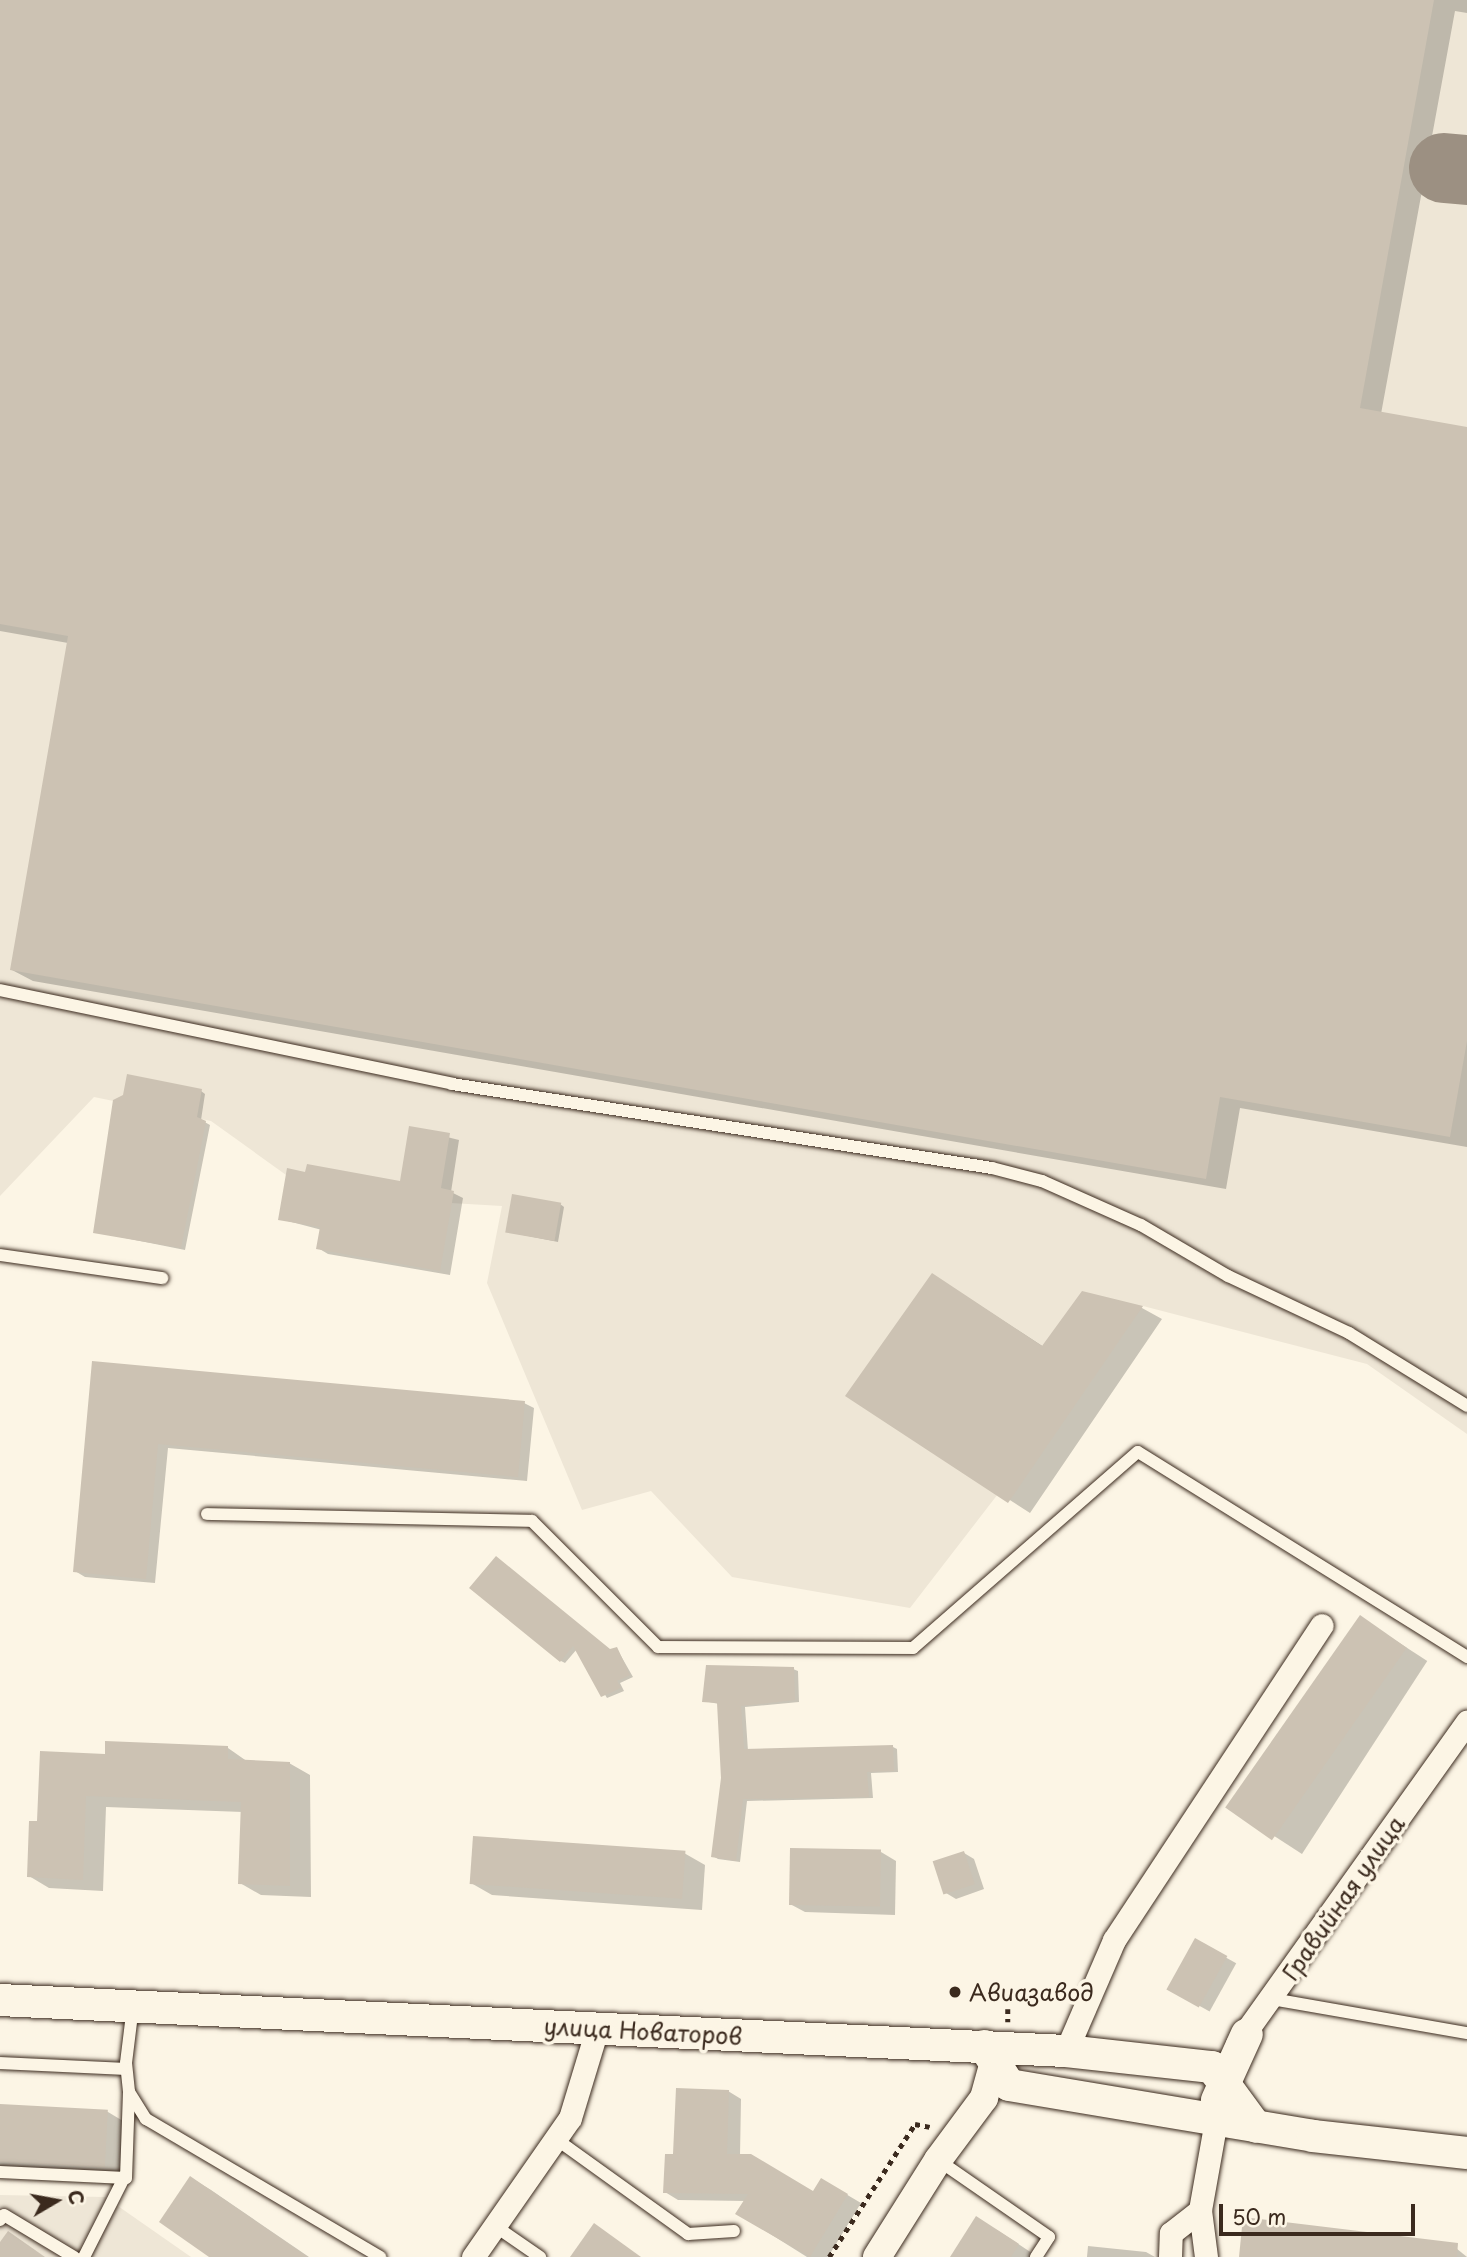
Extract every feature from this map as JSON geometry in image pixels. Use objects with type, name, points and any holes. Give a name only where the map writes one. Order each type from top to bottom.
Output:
[{"type":"main road","name":"улица Новаторов","points":[[0,2000],[990,2051],[1066,2051],[1212,2067]]},
{"type":"main road","points":[[1183,2114],[1220,2099],[1247,2035]]},
{"type":"main road","points":[[990,2051],[1009,2085],[1313,2136],[1467,2153]]},
{"type":"main road","points":[[1212,2067],[1256,2127]]},
{"type":"street","points":[[1066,2051],[1114,1940],[1322,1625]]},
{"type":"street","name":"Гравийная улица","points":[[1212,2067],[1247,2035],[1467,1722]]},
{"type":"street","points":[[473,2257],[570,2119],[597,2029]]},
{"type":"street","points":[[877,2257],[938,2160],[984,2098],[990,2051]]},
{"type":"street","points":[[1206,2257],[1200,2210],[1216,2120]]},
{"type":"street","points":[[1170,2257],[1171,2233],[1200,2210]]},
{"type":"lane","points":[[0,990],[452,1084],[992,1168],[1042,1181],[1140,1225],[1228,1276],[1349,1333],[1467,1406]]},
{"type":"lane","points":[[0,1255],[162,1278]]},
{"type":"lane","points":[[208,1514],[532,1521],[658,1647],[913,1648],[1138,1452],[1467,1657]]},
{"type":"lane","points":[[1272,1999],[1467,2033]]},
{"type":"lane","points":[[84,2257],[126,2174],[129,2092],[126,2069],[133,2006]]},
{"type":"lane","points":[[0,2063],[126,2069]]},
{"type":"lane","points":[[129,2092],[146,2119],[380,2257]]},
{"type":"lane","points":[[556,2139],[688,2234],[734,2231]]},
{"type":"lane","points":[[938,2160],[1049,2237],[1036,2257]]},
{"type":"lane","points":[[0,2172],[126,2178],[126,2174]]},
{"type":"lane","points":[[0,2220],[4,2215],[74,2257]]},
{"type":"lane","points":[[495,2226],[540,2257]]},
{"type":"shaded area","points":[[0,0],[1467,0],[1467,1434],[1367,1364],[1143,1306],[910,1608],[732,1577],[651,1491],[582,1510],[487,1283],[502,1206],[314,1195],[211,1121],[94,1097],[0,1196]]},
{"type":"shaded area","points":[[0,2195],[105,2197],[191,2257],[0,2257]]},
{"type":"building","points":[[0,0],[1434,0],[1360,408],[1467,427],[1467,1041],[1450,1137],[1220,1097],[1206,1179],[10,970],[68,636],[0,624]]},
{"type":"building","points":[[127,1074],[202,1089],[197,1117],[206,1121],[181,1248],[93,1233],[113,1100],[123,1095]]},
{"type":"building","points":[[409,1126],[450,1133],[441,1188],[454,1191],[440,1271],[316,1249],[320,1227],[278,1220],[287,1168],[305,1172],[307,1164],[400,1181]]},
{"type":"building","points":[[512,1194],[561,1203],[554,1241],[505,1232]]},
{"type":"building","points":[[932,1273],[1042,1346],[1082,1291],[1143,1306],[1008,1503],[845,1396]]},
{"type":"building","points":[[92,1361],[525,1401],[518,1477],[158,1444],[146,1579],[73,1572]]},
{"type":"building","points":[[496,1556],[610,1649],[617,1647],[630,1675],[617,1681],[621,1688],[601,1697],[573,1646],[560,1662],[469,1588]]},
{"type":"building","points":[[1360,1615],[1407,1648],[1272,1840],[1225,1808]]},
{"type":"building","points":[[706,1665],[794,1667],[795,1700],[741,1706],[744,1749],[893,1745],[894,1771],[867,1772],[869,1797],[743,1799],[736,1861],[711,1857],[721,1778],[717,1703],[702,1702]]},
{"type":"building","points":[[105,1741],[228,1746],[228,1759],[290,1762],[290,1886],[238,1884],[241,1802],[86,1796],[83,1880],[27,1877],[29,1821],[37,1821],[40,1751],[105,1754]]},
{"type":"building","points":[[473,1836],[685,1851],[682,1899],[470,1884]]},
{"type":"building","points":[[790,1848],[881,1850],[880,1907],[789,1905]]},
{"type":"building","points":[[964,1851],[975,1884],[943,1894],[933,1861]]},
{"type":"building","points":[[1195,1938],[1227,1956],[1199,2008],[1166,1990]]},
{"type":"building","points":[[676,2088],[729,2090],[727,2154],[751,2154],[813,2191],[821,2178],[848,2194],[810,2257],[735,2214],[748,2194],[663,2193],[665,2154],[673,2154]]},
{"type":"building","points":[[0,2104],[108,2110],[105,2168],[0,2162]]},
{"type":"building","points":[[190,2176],[308,2257],[209,2257],[159,2222]]},
{"type":"building","points":[[976,2216],[1019,2244],[1011,2257],[950,2257]]},
{"type":"building","points":[[1243,2217],[1458,2243],[1457,2257],[1239,2257]]},
{"type":"building","points":[[594,2223],[641,2257],[570,2257]]},
{"type":"building","points":[[8,2231],[45,2257],[0,2257],[0,2242]]},
{"type":"taxiway","points":[[1444,168],[1467,170]]},
{"type":"place","name":"Авиазавод","points":[[955,1992]]}]
